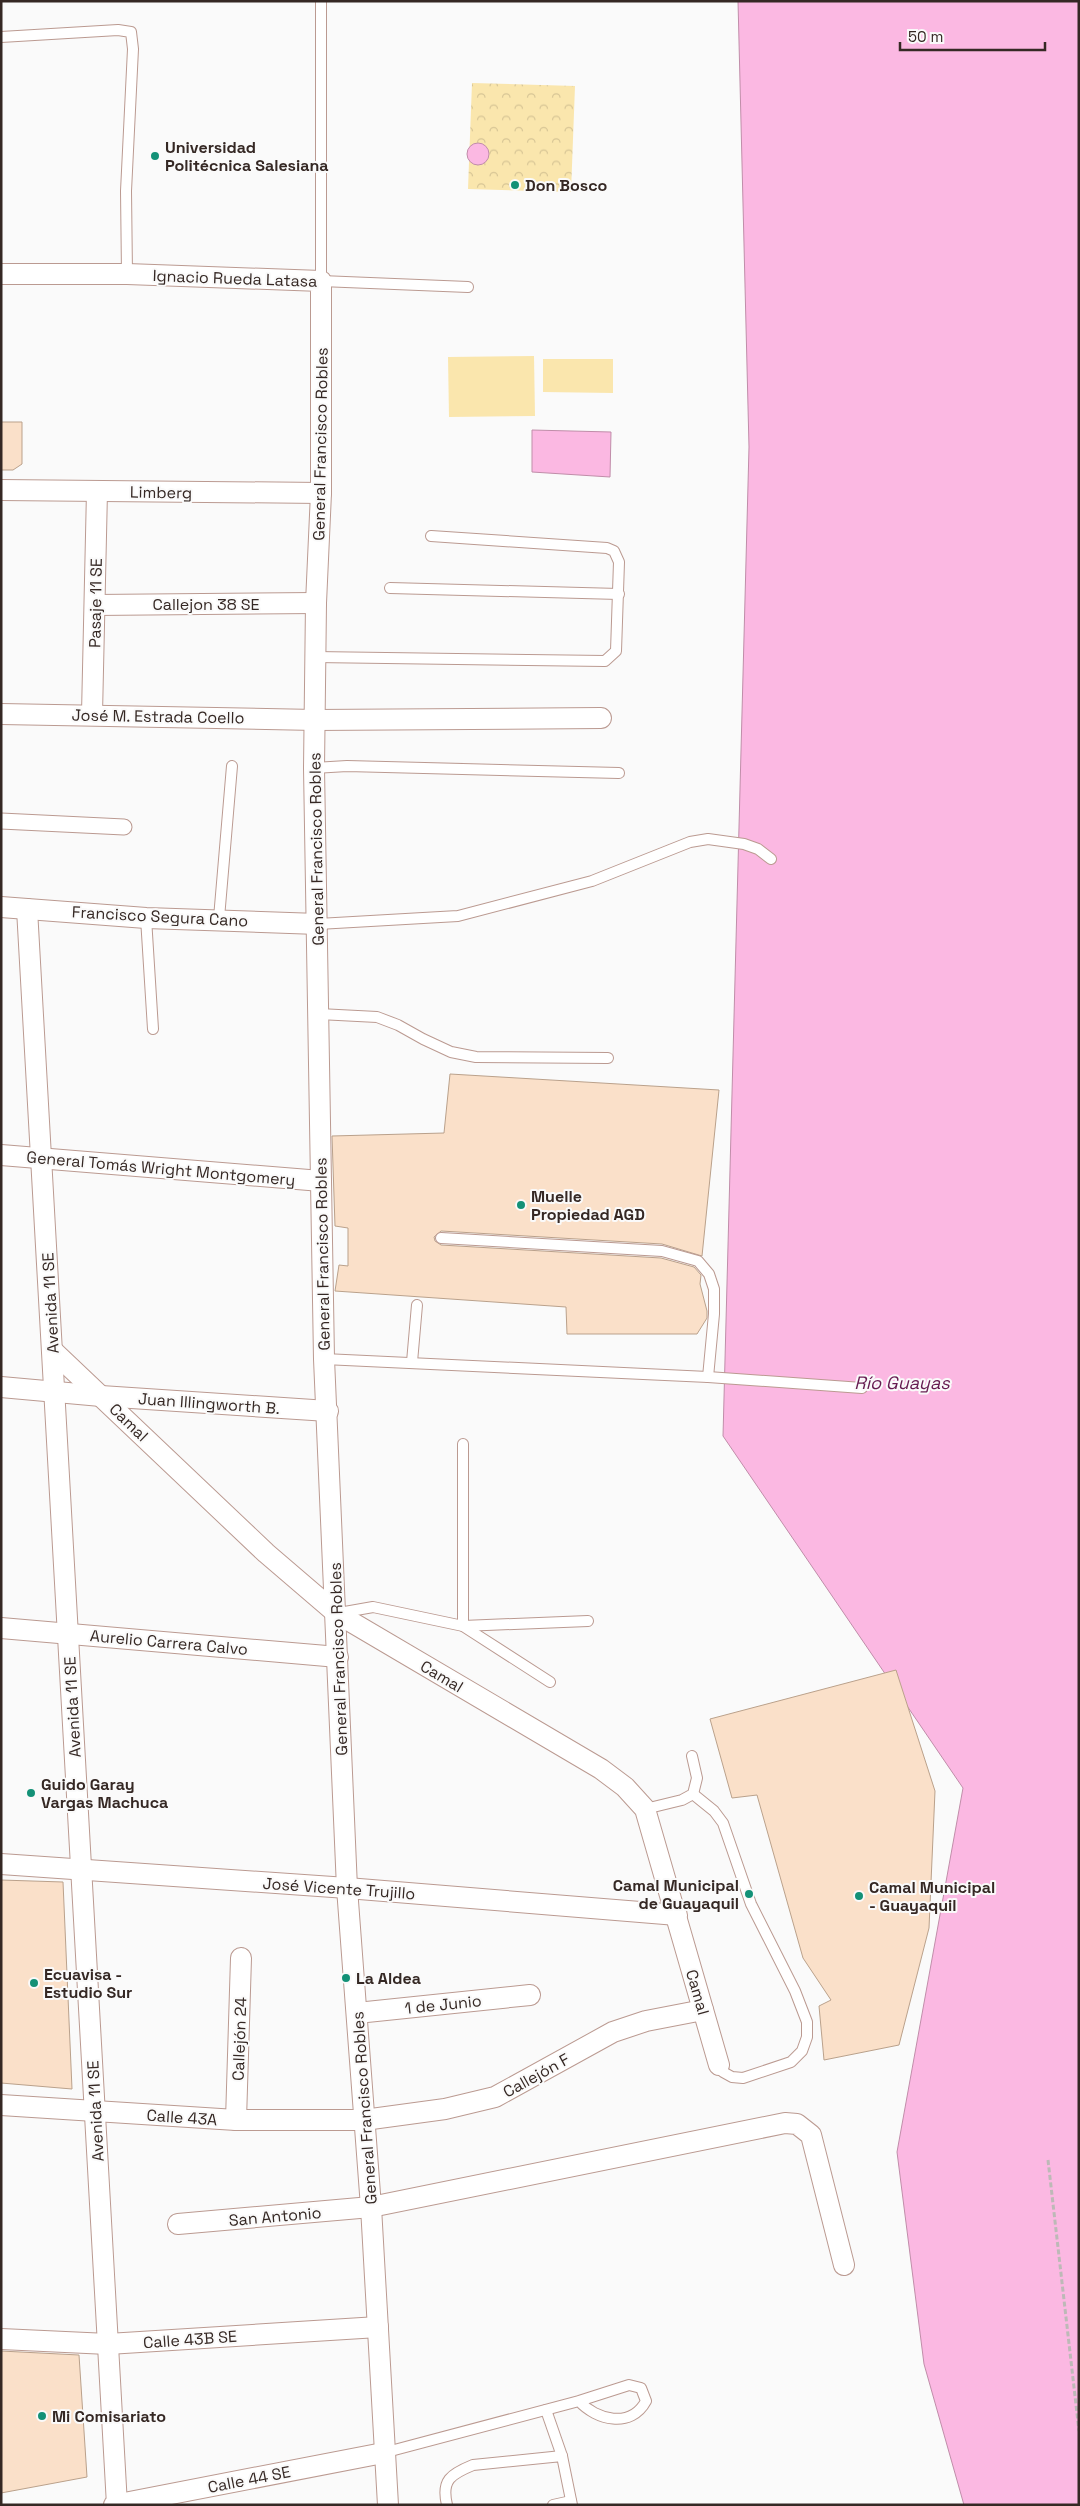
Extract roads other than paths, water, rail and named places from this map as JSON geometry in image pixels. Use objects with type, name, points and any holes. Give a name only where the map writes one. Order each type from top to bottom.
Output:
[{"type":"street","name":"Ignacio Rueda Latasa","points":[[1,274],[127,274],[321,281]]},
{"type":"street","name":"General Francisco Robles","points":[[321,281],[321,493],[316,603],[314,768],[324,1359],[328,1411],[347,1888],[371,2207],[383,2453],[388,2505]]},
{"type":"street","name":"Limberg","points":[[1,490],[321,493]]},
{"type":"street","name":"Pasaje 11 SE","points":[[92,714],[97,491]]},
{"type":"street","name":"Callejon 38 SE","points":[[95,605],[316,603]]},
{"type":"street","name":"José M. Estrada Coello","points":[[1,714],[92,714],[315,720],[601,718]]},
{"type":"street","points":[[1,821],[124,827]]},
{"type":"street","name":"Francisco Segura Cano","points":[[1,907],[146,918],[218,918],[318,924]]},
{"type":"street","name":"Avenida 11 SE","points":[[27,909],[116,2505]]},
{"type":"street","name":"General Tomás Wright Montgomery","points":[[1,1156],[321,1181]]},
{"type":"street","name":"Camal","points":[[52,1350],[266,1553],[336,1613],[601,1769],[625,1787],[645,1809],[719,2065]]},
{"type":"street","name":"Juan Illingworth B.","points":[[1,1387],[54,1390],[101,1396],[328,1411]]},
{"type":"street","name":"Aurelio Carrera Calvo","points":[[1,1628],[68,1632],[338,1657]]},
{"type":"street","name":"José Vicente Trujillo","points":[[1,1864],[347,1888],[677,1915]]},
{"type":"street","name":"Callejón 24","points":[[236,2120],[241,1958]]},
{"type":"street","name":"1 de Junio","points":[[357,2013],[530,1995]]},
{"type":"street","name":"Callejón F","points":[[364,2120],[445,2110],[496,2097],[613,2032],[646,2020],[703,2010]]},
{"type":"street","name":"Calle 43A","points":[[1,2105],[236,2120],[364,2120]]},
{"type":"street","name":"San Antonio","points":[[178,2224],[371,2207],[785,2123],[797,2124],[811,2135],[844,2265]]},
{"type":"street","name":"Calle 43B SE","points":[[1,2339],[108,2344],[378,2327]]},
{"type":"street","name":"Calle 44 SE","points":[[116,2505],[383,2453]]},
{"type":"lane","name":"General Francisco Robles","points":[[321,1],[321,281]]},
{"type":"lane","points":[[1,36],[118,30],[131,32],[133,49],[126,191],[127,274]]},
{"type":"lane","name":"Ignacio Rueda Latasa","points":[[321,281],[468,287]]},
{"type":"lane","points":[[316,657],[606,661],[616,651],[619,562],[614,551],[607,548],[431,536]]},
{"type":"lane","points":[[390,588],[618,594]]},
{"type":"lane","points":[[218,918],[232,766]]},
{"type":"lane","points":[[314,768],[347,766],[619,773]]},
{"type":"lane","points":[[318,924],[458,916],[592,881],[690,842],[708,839],[744,844],[758,849],[771,860]]},
{"type":"lane","points":[[146,918],[153,1029]]},
{"type":"lane","points":[[319,1014],[377,1017],[398,1025],[451,1052],[476,1057],[608,1058]]},
{"type":"lane","points":[[441,1238],[662,1251],[698,1261],[709,1274],[714,1289],[714,1314],[708,1377]]},
{"type":"lane","points":[[412,1362],[417,1305]]},
{"type":"lane","points":[[324,1359],[708,1377],[862,1388]]},
{"type":"lane","points":[[462,1626],[463,1444]]},
{"type":"lane","points":[[336,1613],[373,1606],[462,1626],[588,1621]]},
{"type":"lane","points":[[462,1626],[550,1682]]},
{"type":"lane","points":[[645,1809],[682,1800],[693,1794],[697,1778],[692,1756]]},
{"type":"lane","points":[[693,1794],[714,1811],[723,1824],[751,1904],[795,1991],[807,2022],[808,2037],[802,2051],[791,2062],[743,2078],[732,2077],[723,2072],[719,2065]]},
{"type":"lane","points":[[383,2453],[579,2401],[629,2385],[641,2388],[646,2402],[637,2412],[623,2418],[607,2419],[588,2411],[579,2401]]},
{"type":"lane","points":[[546,2410],[562,2456],[572,2503],[553,2505]]},
{"type":"lane","points":[[446,2505],[444,2491],[448,2479],[473,2465],[562,2456]]},
{"type":"water","name":"Río Guayas","points":[[738,1],[1079,1],[1079,2505],[964,2505],[924,2364],[897,2152],[963,1788],[723,1436],[749,447]]},
{"type":"water","points":[[478,143],[488,150],[489,154],[482,164],[478,165],[468,158],[467,154],[474,144]]},
{"type":"water","points":[[532,430],[611,432],[610,477],[532,472]]},
{"type":"place","name":"Universidad Politécnica Salesiana","points":[[155,156]]},
{"type":"place","name":"Don Bosco","points":[[515,185]]},
{"type":"place","name":"Muelle Propiedad AGD","points":[[521,1205]]},
{"type":"place","name":"Guido Garay Vargas Machuca","points":[[31,1793]]},
{"type":"place","name":"Camal Municipal de Guayaquil","points":[[749,1894]]},
{"type":"place","name":"Camal Municipal - Guayaquil","points":[[859,1896]]},
{"type":"place","name":"La Aldea","points":[[346,1978]]},
{"type":"place","name":"Ecuavisa - Estudio Sur","points":[[34,1983]]},
{"type":"place","name":"Mi Comisariato","points":[[42,2416]]}]
